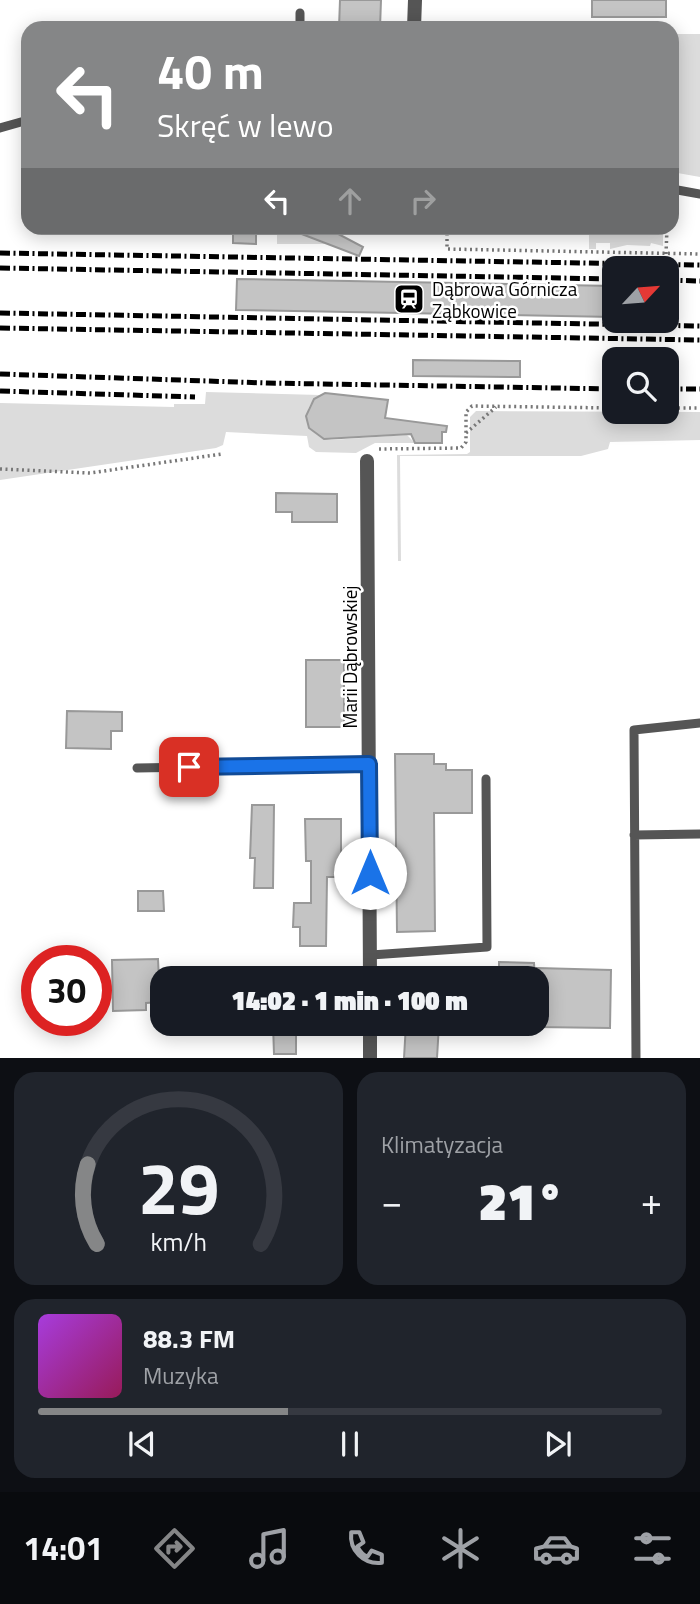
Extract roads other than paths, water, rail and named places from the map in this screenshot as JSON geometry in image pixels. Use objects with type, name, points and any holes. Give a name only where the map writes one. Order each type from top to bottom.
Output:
[{"type":"street","points":[[414,21],[415,0]]},
{"type":"street","name":"Marii Dąbrowskiej","points":[[367,461],[371,966]]},
{"type":"street","points":[[370,1036],[370,1058]]},
{"type":"lane","points":[[300,13],[300,21]]},
{"type":"lane","points":[[0,128],[21,122]]},
{"type":"lane","points":[[679,190],[700,194]]},
{"type":"lane","points":[[636,1058],[634,730],[700,723]]},
{"type":"lane","points":[[137,768],[369,764]]},
{"type":"lane","points":[[371,955],[487,947],[486,779]]},
{"type":"lane","points":[[634,835],[700,834]]},
{"type":"railway","points":[[0,253],[700,265]]},
{"type":"railway","points":[[0,268],[602,279]]},
{"type":"railway","points":[[679,280],[700,281]]},
{"type":"railway","points":[[0,313],[700,326]]},
{"type":"railway","points":[[0,328],[700,340]]},
{"type":"railway","points":[[0,374],[267,383],[602,389]]},
{"type":"railway","points":[[679,389],[700,389]]},
{"type":"railway","points":[[0,391],[195,397]]},
{"type":"place","name":"Dąbrowa Górnicza Ząbkowice","points":[[409,299]]}]
